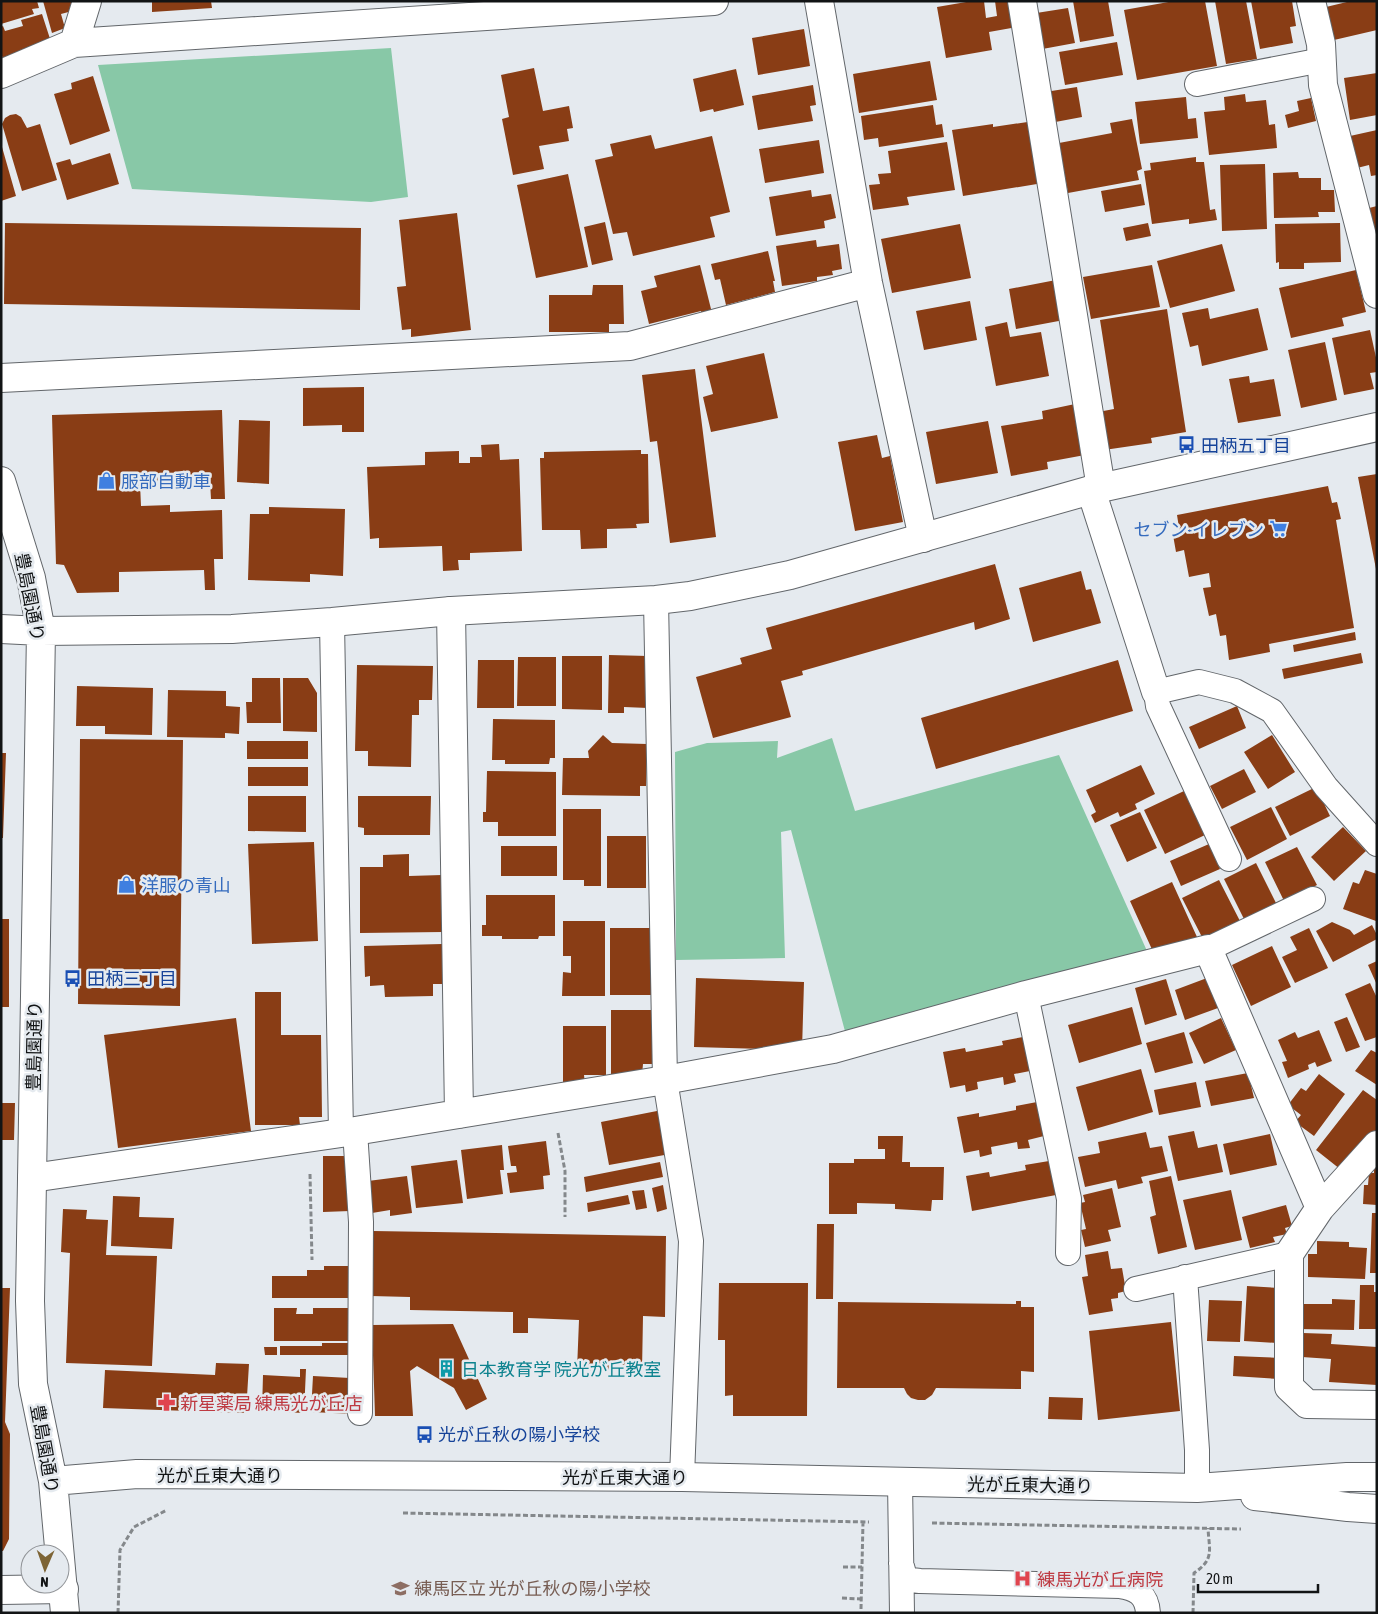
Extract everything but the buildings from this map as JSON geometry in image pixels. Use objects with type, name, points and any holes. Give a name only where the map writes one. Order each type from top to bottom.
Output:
[{"type":"street","points":[[74,43],[87,1]]},
{"type":"street","points":[[1,74],[74,43],[714,1]]},
{"type":"street","points":[[820,1],[868,283],[923,538]]},
{"type":"street","points":[[1022,1],[1096,489],[1156,692]]},
{"type":"street","points":[[1312,1],[1320,44],[1324,85],[1377,294]]},
{"type":"street","points":[[1,378],[630,346],[868,283]]},
{"type":"street","points":[[1,629],[41,631],[232,629],[451,611],[656,600],[690,596],[757,583],[1096,489],[1377,427]]},
{"type":"street","name":"豊島園通り","points":[[1,481],[31,578],[41,631],[30,1301],[33,1384],[53,1481],[64,1601]]},
{"type":"street","points":[[451,611],[459,1114]]},
{"type":"street","points":[[32,1178],[348,1132],[665,1080],[833,1049],[1026,995],[1208,949],[1320,1208]]},
{"type":"street","points":[[1377,1145],[1320,1208],[1289,1254],[1289,1387],[1307,1404],[1377,1405]]},
{"type":"street","name":"光が丘東大通り","points":[[53,1481],[137,1474],[682,1477],[1197,1488],[1347,1477],[1377,1477]]},
{"type":"street","name":"光が丘東大通り","points":[[1197,1488],[1377,1509]]},
{"type":"street","points":[[1,1590],[64,1601]]},
{"type":"lane","points":[[1197,84],[1322,60]]},
{"type":"lane","points":[[656,600],[665,1080],[691,1241],[682,1477]]},
{"type":"lane","points":[[332,622],[348,1132],[360,1222],[360,1413]]},
{"type":"lane","points":[[1229,859],[1158,706],[1156,692],[1199,682],[1235,691],[1272,712],[1326,787],[1377,844]]},
{"type":"lane","points":[[1208,949],[1313,899]]},
{"type":"lane","points":[[1026,995],[1069,1200],[1068,1253]]},
{"type":"lane","points":[[1136,1289],[1289,1254]]},
{"type":"lane","points":[[1185,1277],[1197,1450],[1197,1488]]},
{"type":"lane","points":[[900,1482],[902,1608]]},
{"type":"lane","points":[[901,1563],[905,1577],[920,1581],[1130,1587],[1141,1593],[1145,1599],[1148,1613]]},
{"type":"lane","points":[[902,1608],[904,1591],[909,1586],[920,1581]]},
{"type":"path","points":[[551,1098],[565,1171],[565,1217]]},
{"type":"path","points":[[310,1137],[312,1260]]},
{"type":"path","points":[[118,1613],[120,1550],[134,1527],[170,1509]]},
{"type":"path","points":[[397,1513],[1242,1529]]},
{"type":"path","points":[[861,1609],[863,1522]]},
{"type":"path","points":[[1193,1613],[1194,1573],[1209,1560],[1208,1528]]},
{"type":"path","points":[[843,1567],[862,1567]]},
{"type":"path","points":[[842,1598],[861,1599]]},
{"type":"green space","points":[[391,48],[408,197],[371,202],[132,189],[98,65]]},
{"type":"green space","points":[[832,738],[855,811],[1059,755],[1147,951],[846,1035],[791,830],[781,832],[785,958],[676,960],[675,752],[707,743],[778,741],[777,758]]},
{"type":"place","name":"田柄五丁目","points":[[1187,445]]},
{"type":"place","name":"服部自動車","points":[[107,481]]},
{"type":"place","name":"セブン-イレブン","points":[[1278,529]]},
{"type":"place","name":"洋服の青山","points":[[127,885]]},
{"type":"place","name":"田柄三丁目","points":[[73,978]]},
{"type":"place","name":"日本教育学 院光が丘教室","points":[[447,1369]]},
{"type":"place","name":"新星薬局 練馬光が丘店","points":[[166,1403]]},
{"type":"place","name":"光が丘秋の陽小学校","points":[[424,1434]]},
{"type":"place","name":"練馬光が丘病院","points":[[1023,1579]]},
{"type":"place","name":"練馬区立 光が丘秋の陽小学校","points":[[400,1588]]}]
